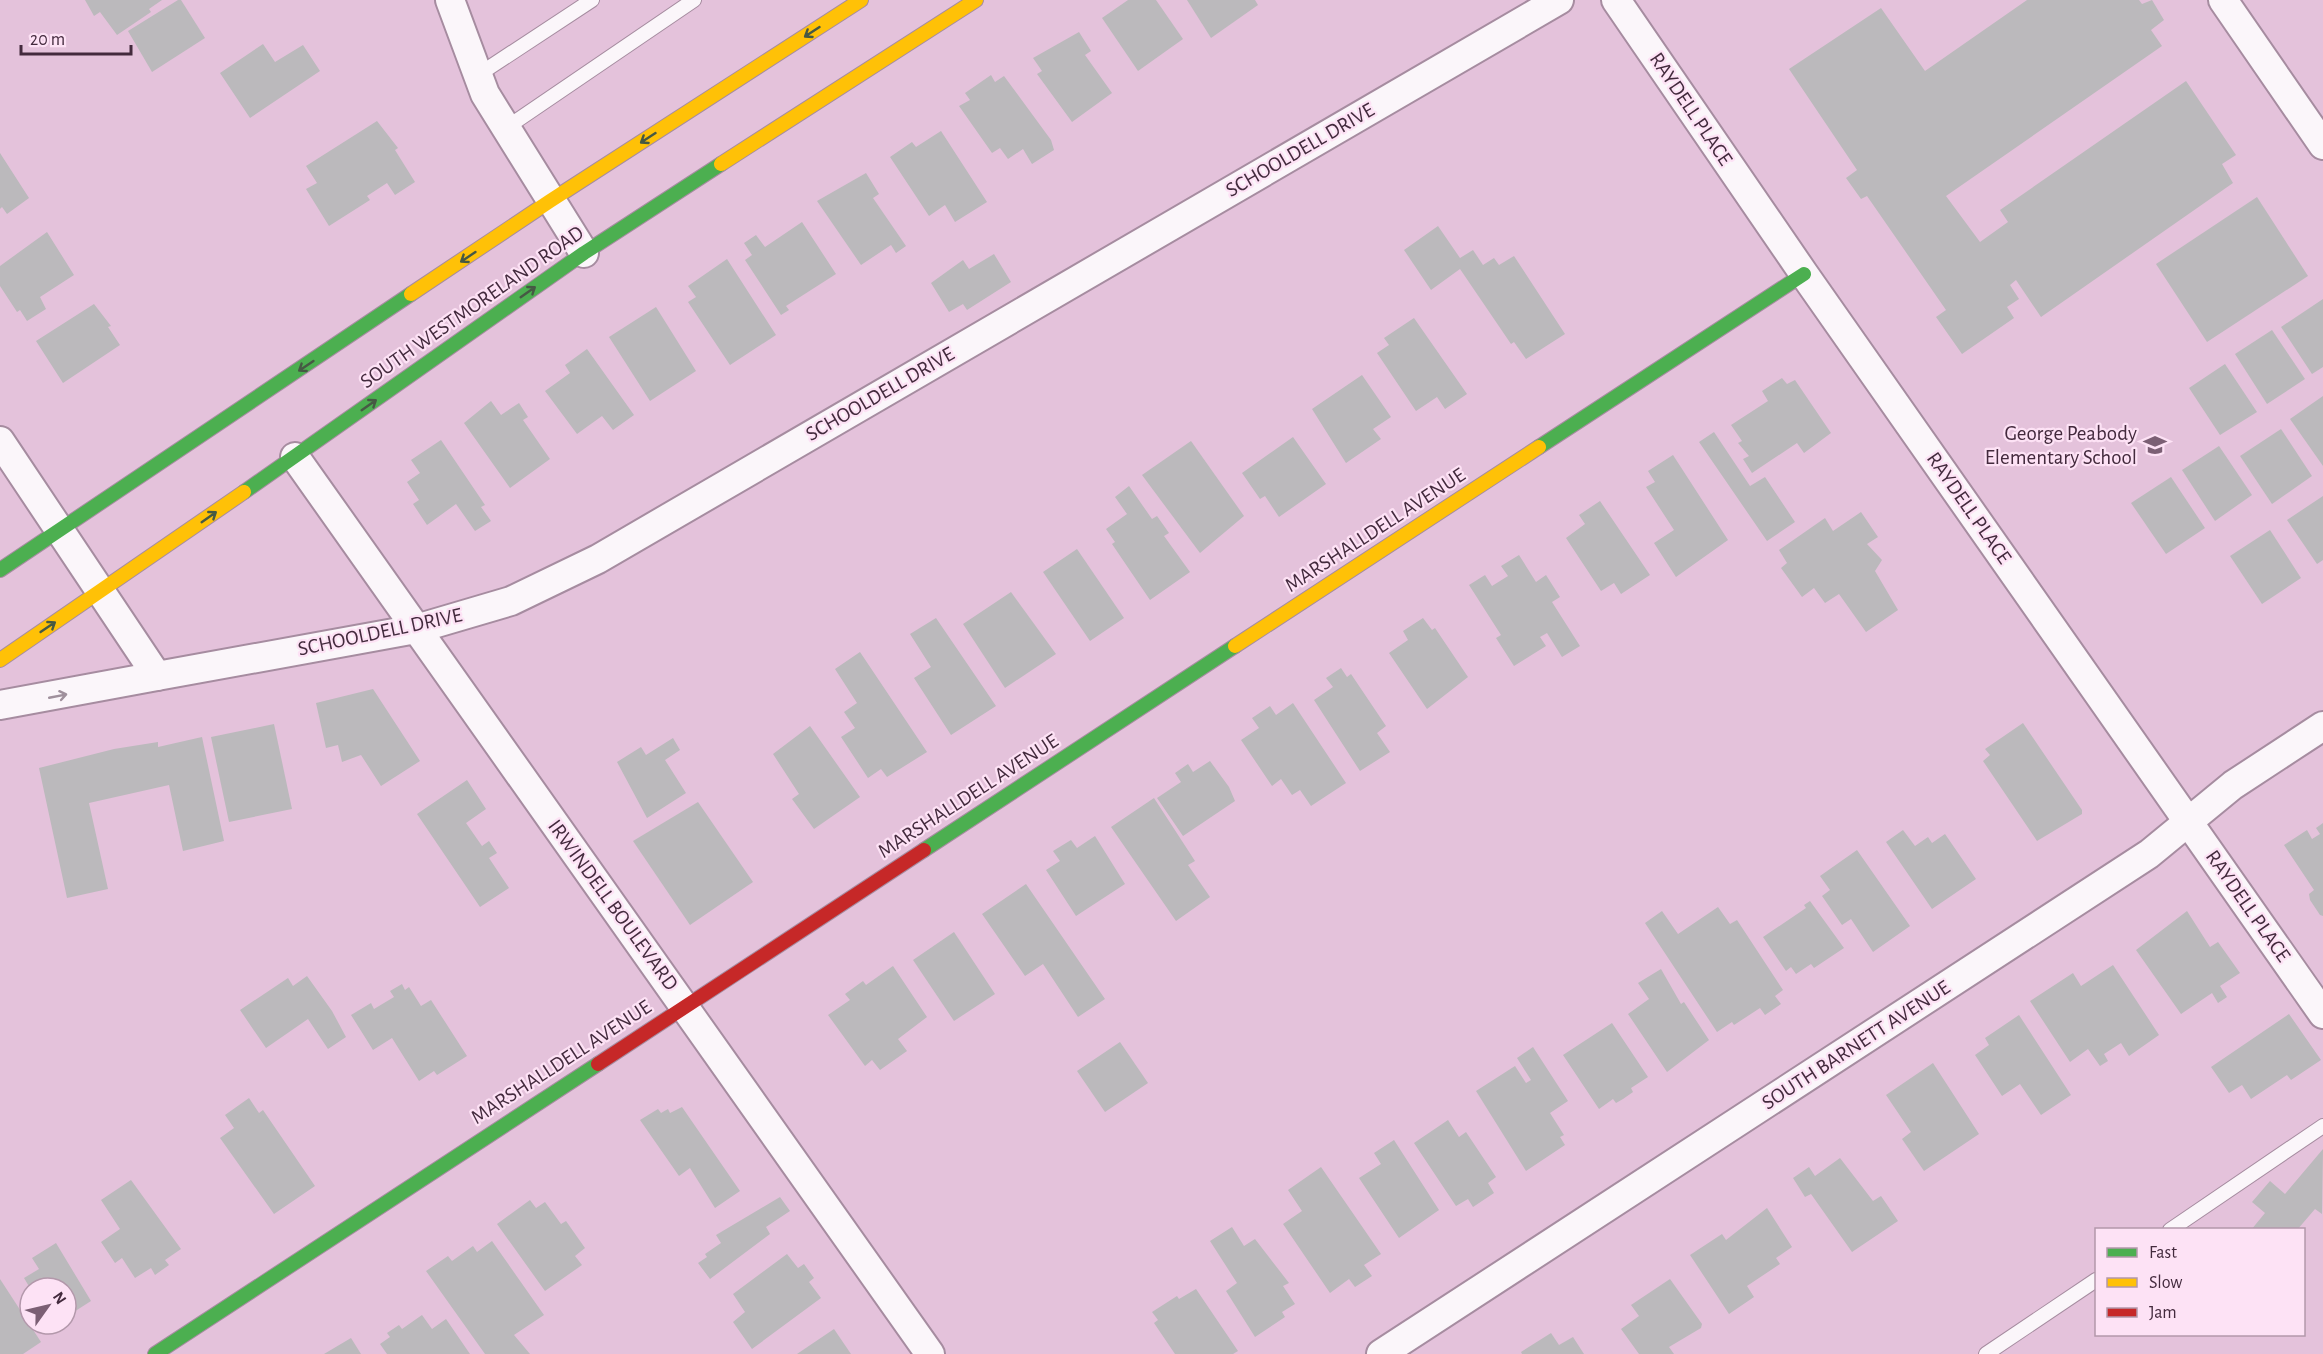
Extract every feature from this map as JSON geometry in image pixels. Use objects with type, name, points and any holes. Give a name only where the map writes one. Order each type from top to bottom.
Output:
[{"type":"main road","name":"SOUTH WESTMORELAND ROAD","points":[[0,570],[550,201],[861,0]]},
{"type":"main road","name":"SOUTH WESTMORELAND ROAD","points":[[0,660],[295,457],[584,253],[976,0]]},
{"type":"main road","name":"MARSHALLDELL AVENUE","points":[[155,1354],[1804,274]]},
{"type":"street","points":[[450,0],[485,94],[584,253]]},
{"type":"street","name":"SCHOOLDELL DRIVE","points":[[0,705],[416,629],[511,601],[597,559],[1559,0]]},
{"type":"street","name":"RAYDELL PLACE","points":[[1616,0],[1804,274],[2323,1014]]},
{"type":"street","points":[[2223,0],[2323,145]]},
{"type":"street","points":[[0,441],[157,676]]},
{"type":"street","name":"IRWINDELL BOULEVARD","points":[[295,457],[930,1354]]},
{"type":"street","name":"SOUTH BARNETT AVENUE","points":[[1381,1354],[2149,854],[2234,785],[2323,726]]},
{"type":"lane","points":[[478,75],[592,0]]},
{"type":"lane","points":[[506,128],[694,0]]},
{"type":"lane","points":[[2173,1228],[2323,1126]]},
{"type":"lane","points":[[1986,1354],[2095,1281]]},
{"type":"building","points":[[85,0],[162,0],[149,9],[151,12],[117,35],[100,12],[94,16]]},
{"type":"building","points":[[181,0],[205,38],[152,72],[128,31]]},
{"type":"building","points":[[1128,0],[1156,0],[1183,39],[1138,71],[1102,18]]},
{"type":"building","points":[[1187,0],[1255,0],[1258,5],[1211,38]]},
{"type":"building","points":[[2027,0],[2139,0],[2142,4],[2152,0],[2164,20],[2151,30],[2162,46],[1946,196],[1980,242],[2008,222],[2000,210],[2186,81],[2236,155],[2222,164],[2233,183],[2041,317],[2016,280],[2010,285],[2019,299],[2007,307],[2014,318],[1962,354],[1936,317],[1946,310],[1867,196],[1861,199],[1846,178],[1857,170],[1789,69],[1881,8],[1925,71]]},
{"type":"building","points":[[1079,32],[1091,51],[1085,55],[1112,93],[1072,122],[1037,74],[1042,71],[1033,58]]},
{"type":"building","points":[[263,44],[275,62],[303,45],[320,71],[250,118],[220,73]]},
{"type":"building","points":[[991,75],[995,82],[1004,76],[1051,140],[1054,150],[1032,164],[1023,149],[1008,159],[1000,148],[992,153],[959,106],[970,100],[965,93]]},
{"type":"building","points":[[377,121],[398,148],[395,150],[415,182],[395,195],[387,183],[367,196],[370,200],[329,226],[306,189],[317,183],[306,166]]},
{"type":"building","points":[[941,131],[987,202],[955,222],[945,205],[929,216],[890,157],[912,142],[916,147]]},
{"type":"building","points":[[0,153],[29,198],[7,214],[2,207],[0,209]]},
{"type":"building","points":[[866,173],[879,194],[873,198],[906,246],[896,253],[891,245],[861,265],[817,201]]},
{"type":"building","points":[[2257,197],[2308,276],[2207,342],[2156,264]]},
{"type":"building","points":[[802,222],[836,274],[786,306],[789,310],[781,315],[745,260],[752,255],[744,243],[756,235],[765,247]]},
{"type":"building","points":[[1438,226],[1460,258],[1473,250],[1483,265],[1494,258],[1499,265],[1514,256],[1565,334],[1526,359],[1514,342],[1511,344],[1460,269],[1431,290],[1404,250]]},
{"type":"building","points":[[47,232],[74,275],[40,297],[46,309],[27,321],[20,310],[17,312],[0,286],[0,266]]},
{"type":"building","points":[[994,254],[1011,282],[967,310],[963,304],[949,312],[931,283],[963,260],[969,269]]},
{"type":"building","points":[[727,259],[776,335],[730,365],[688,302],[696,297],[688,286]]},
{"type":"building","points":[[2323,299],[2323,367],[2312,374],[2281,327]]},
{"type":"building","points":[[94,304],[111,326],[108,327],[120,345],[63,383],[36,341]]},
{"type":"building","points":[[656,307],[696,371],[650,401],[609,337]]},
{"type":"building","points":[[1414,318],[1467,394],[1445,409],[1437,397],[1416,411],[1377,353],[1389,345],[1384,338]]},
{"type":"building","points":[[2272,330],[2305,379],[2267,404],[2235,354]]},
{"type":"building","points":[[587,349],[634,415],[613,430],[602,416],[577,434],[545,391],[570,373],[565,365]]},
{"type":"building","points":[[2225,364],[2257,412],[2220,435],[2189,388]]},
{"type":"building","points":[[1362,375],[1391,417],[1373,429],[1381,439],[1346,463],[1312,409]]},
{"type":"building","points":[[1782,378],[1787,384],[1795,380],[1831,433],[1804,453],[1797,443],[1752,473],[1743,459],[1749,456],[1738,443],[1742,441],[1731,425],[1768,401],[1762,391]]},
{"type":"building","points":[[2323,396],[2323,466],[2290,419]]},
{"type":"building","points":[[491,401],[501,415],[519,403],[528,417],[523,420],[550,459],[510,488],[464,423]]},
{"type":"building","points":[[2281,429],[2312,476],[2272,504],[2240,456]]},
{"type":"building","points":[[1714,432],[1750,486],[1765,477],[1795,522],[1767,541],[1699,442]]},
{"type":"building","points":[[1293,437],[1326,484],[1279,517],[1265,496],[1260,499],[1242,473]]},
{"type":"building","points":[[441,440],[485,505],[481,507],[491,521],[475,531],[456,504],[427,525],[413,504],[419,500],[407,482],[420,473],[411,460]]},
{"type":"building","points":[[1191,441],[1244,516],[1200,553],[1142,475]]},
{"type":"building","points":[[2219,446],[2252,495],[2215,521],[2182,470]]},
{"type":"building","points":[[1673,455],[1728,540],[1676,577],[1654,543],[1674,530],[1646,487],[1655,482],[1648,471]]},
{"type":"building","points":[[2171,477],[2205,528],[2166,554],[2131,503]]},
{"type":"building","points":[[1129,486],[1152,519],[1157,516],[1169,533],[1164,536],[1190,572],[1150,600],[1112,544],[1115,542],[1106,529],[1127,514],[1115,497]]},
{"type":"building","points":[[2323,496],[2323,560],[2317,564],[2287,520]]},
{"type":"building","points":[[1600,501],[1650,575],[1621,594],[1614,583],[1601,591],[1566,538],[1585,524],[1579,515]]},
{"type":"building","points":[[1861,512],[1878,537],[1867,544],[1882,560],[1875,571],[1898,610],[1866,632],[1839,594],[1825,603],[1814,588],[1802,597],[1781,568],[1787,563],[1779,550],[1825,518],[1833,531]]},
{"type":"building","points":[[2270,530],[2301,578],[2262,604],[2230,556]]},
{"type":"building","points":[[1077,549],[1124,618],[1090,641],[1043,572]]},
{"type":"building","points":[[1519,555],[1536,582],[1546,575],[1560,597],[1552,602],[1580,646],[1562,657],[1547,633],[1540,637],[1546,646],[1514,666],[1496,638],[1501,635],[1469,585],[1485,575],[1492,586],[1508,576],[1501,566]]},
{"type":"building","points":[[1011,592],[1056,654],[1005,688],[963,624]]},
{"type":"building","points":[[936,618],[996,706],[951,735],[914,678],[931,667],[910,634]]},
{"type":"building","points":[[1423,618],[1432,630],[1435,628],[1468,677],[1427,709],[1389,653],[1408,640],[1403,631]]},
{"type":"building","points":[[860,652],[927,752],[887,777],[881,769],[868,778],[841,737],[855,728],[844,712],[857,703],[835,669]]},
{"type":"building","points":[[1341,668],[1347,677],[1351,674],[1386,726],[1377,733],[1390,752],[1360,771],[1314,700],[1333,687],[1326,678]]},
{"type":"building","points":[[373,689],[420,761],[381,786],[361,755],[342,762],[338,745],[326,748],[316,703]]},
{"type":"building","points":[[1293,703],[1346,783],[1311,806],[1300,790],[1292,795],[1281,779],[1272,786],[1241,740],[1259,728],[1252,718],[1270,706],[1276,715]]},
{"type":"building","points":[[2023,723],[2082,810],[2082,814],[2037,841],[1983,761],[1990,755],[1985,749]]},
{"type":"building","points":[[274,724],[292,809],[229,822],[211,737]]},
{"type":"building","points":[[810,726],[860,797],[814,829],[792,799],[799,794],[773,754]]},
{"type":"building","points":[[202,737],[224,841],[183,851],[169,785],[89,803],[108,889],[67,898],[39,768],[114,749],[158,742],[158,747]]},
{"type":"building","points":[[673,738],[680,750],[665,760],[686,793],[647,818],[617,762],[641,747],[646,755]]},
{"type":"building","points":[[1210,761],[1229,787],[1235,801],[1183,836],[1157,798],[1181,782],[1175,773],[1188,764],[1193,772]]},
{"type":"building","points":[[467,780],[486,809],[466,823],[482,846],[489,841],[497,853],[489,858],[509,888],[480,907],[417,814]]},
{"type":"building","points":[[1154,798],[1195,861],[1188,865],[1210,897],[1176,921],[1111,827]]},
{"type":"building","points":[[698,802],[753,882],[690,925],[633,841]]},
{"type":"building","points":[[2323,823],[2323,916],[2310,900],[2309,894],[2314,890],[2284,845],[2307,830],[2312,839],[2320,834],[2316,828]]},
{"type":"building","points":[[1903,830],[1915,846],[1928,837],[1932,843],[1945,834],[1976,879],[1932,909],[1886,842]]},
{"type":"building","points":[[1095,836],[1125,884],[1076,916],[1046,870],[1060,861],[1053,851],[1071,840],[1077,848]]},
{"type":"building","points":[[1857,850],[1910,926],[1873,952],[1851,919],[1842,925],[1822,896],[1830,890],[1820,876]]},
{"type":"building","points":[[1026,884],[1105,999],[1078,1017],[1043,964],[1025,976],[982,914]]},
{"type":"building","points":[[1810,901],[1844,948],[1814,968],[1811,964],[1796,974],[1791,967],[1786,971],[1763,937],[1806,908],[1804,905]]},
{"type":"building","points":[[1718,907],[1730,924],[1737,920],[1783,990],[1775,996],[1781,1004],[1765,1015],[1760,1008],[1734,1025],[1732,1022],[1717,1032],[1645,923],[1662,911],[1678,934]]},
{"type":"building","points":[[2187,911],[2210,947],[2218,942],[2240,973],[2220,986],[2227,997],[2218,1003],[2212,993],[2181,1014],[2136,950]]},
{"type":"building","points":[[954,932],[995,994],[954,1021],[913,960]]},
{"type":"building","points":[[2113,965],[2159,1035],[2129,1056],[2121,1043],[2104,1054],[2108,1061],[2100,1066],[2088,1049],[2070,1062],[2030,1001],[2073,973],[2081,986]]},
{"type":"building","points":[[893,966],[927,1017],[898,1039],[907,1051],[880,1070],[872,1060],[865,1066],[828,1015],[850,1000],[845,994],[863,981],[866,985]]},
{"type":"building","points":[[1661,969],[1681,1004],[1684,1002],[1709,1040],[1667,1072],[1628,1014],[1649,999],[1638,983]]},
{"type":"building","points":[[307,976],[332,1011],[346,1037],[328,1049],[308,1019],[266,1048],[240,1010],[288,978],[293,986]]},
{"type":"building","points":[[402,984],[405,990],[409,987],[421,1006],[431,1000],[467,1056],[437,1075],[434,1071],[419,1081],[392,1038],[373,1050],[351,1015],[371,1003],[374,1009],[394,997],[390,991]]},
{"type":"building","points":[[2289,1014],[2321,1060],[2291,1080],[2287,1075],[2251,1099],[2242,1085],[2229,1093],[2211,1067]]},
{"type":"building","points":[[2019,1015],[2071,1095],[2041,1115],[2020,1084],[2002,1096],[1975,1055],[1989,1045],[1985,1038]]},
{"type":"building","points":[[1612,1023],[1648,1077],[1631,1088],[1633,1092],[1623,1099],[1616,1103],[1613,1099],[1599,1109],[1563,1055]]},
{"type":"building","points":[[1120,1042],[1148,1083],[1105,1112],[1077,1071]]},
{"type":"building","points":[[1533,1047],[1568,1101],[1550,1113],[1564,1135],[1560,1137],[1565,1145],[1526,1171],[1476,1091],[1515,1066],[1526,1083],[1531,1080],[1517,1058]]},
{"type":"building","points":[[1933,1063],[1979,1134],[1924,1171],[1902,1139],[1911,1132],[1886,1095]]},
{"type":"building","points":[[249,1098],[259,1113],[263,1110],[315,1186],[274,1214],[220,1138],[234,1128],[225,1115]]},
{"type":"building","points":[[682,1107],[740,1191],[715,1208],[690,1168],[679,1176],[640,1120],[658,1109],[661,1113],[668,1109],[670,1113]]},
{"type":"building","points":[[1448,1120],[1459,1137],[1466,1132],[1496,1177],[1488,1183],[1494,1193],[1473,1207],[1468,1199],[1456,1206],[1414,1143]]},
{"type":"building","points":[[1394,1140],[1439,1210],[1399,1238],[1359,1178],[1381,1164],[1374,1153]]},
{"type":"building","points":[[2323,1149],[2322,1214],[2315,1209],[2299,1228],[2253,1228],[2265,1213],[2252,1202],[2270,1181],[2285,1194]]},
{"type":"building","points":[[1840,1158],[1873,1201],[1881,1196],[1898,1221],[1852,1252],[1811,1194],[1805,1197],[1793,1178],[1809,1167],[1815,1176]]},
{"type":"building","points":[[1321,1167],[1381,1254],[1364,1265],[1372,1276],[1355,1287],[1349,1279],[1330,1293],[1283,1224],[1302,1211],[1288,1190]]},
{"type":"building","points":[[131,1180],[181,1249],[165,1260],[169,1265],[155,1275],[151,1268],[135,1278],[122,1258],[115,1263],[101,1242],[120,1229],[101,1200]]},
{"type":"building","points":[[780,1197],[790,1211],[766,1227],[770,1234],[710,1279],[698,1263],[707,1257],[705,1254],[721,1243],[716,1235]]},
{"type":"building","points":[[530,1200],[536,1208],[545,1202],[561,1224],[566,1221],[585,1248],[575,1256],[582,1265],[545,1291],[497,1224]]},
{"type":"building","points":[[1767,1208],[1792,1247],[1776,1258],[1780,1264],[1747,1286],[1754,1297],[1729,1314],[1690,1255],[1722,1234],[1726,1240]]},
{"type":"building","points":[[1232,1227],[1244,1246],[1255,1239],[1289,1283],[1283,1286],[1295,1304],[1282,1312],[1285,1317],[1255,1337],[1226,1291],[1237,1283],[1210,1241]]},
{"type":"building","points":[[492,1241],[544,1315],[514,1335],[530,1354],[485,1354],[426,1271],[448,1256],[452,1261],[473,1246],[477,1252]]},
{"type":"building","points":[[56,1243],[76,1276],[27,1276],[39,1269],[32,1258]]},
{"type":"building","points":[[787,1254],[798,1268],[804,1264],[814,1278],[809,1282],[821,1298],[752,1349],[733,1322],[745,1312],[733,1294]]},
{"type":"building","points":[[0,1279],[18,1307],[18,1336],[37,1336],[41,1342],[23,1354],[0,1354]]},
{"type":"building","points":[[78,1279],[91,1301],[78,1309]]},
{"type":"building","points":[[1670,1279],[1702,1324],[1701,1328],[1669,1347],[1674,1354],[1639,1354],[1621,1329],[1639,1316],[1631,1305]]},
{"type":"building","points":[[1196,1289],[1238,1351],[1233,1354],[1175,1354],[1154,1323],[1158,1320],[1152,1312],[1177,1296],[1179,1299]]},
{"type":"building","points":[[422,1315],[432,1329],[446,1319],[470,1354],[387,1354],[380,1344],[390,1337],[387,1333],[399,1325],[402,1329]]},
{"type":"building","points":[[834,1329],[851,1354],[797,1354]]},
{"type":"building","points":[[1551,1333],[1559,1345],[1573,1337],[1584,1354],[1522,1354],[1521,1352]]},
{"type":"building","points":[[351,1338],[361,1354],[324,1354]]},
{"type":"traffic: fast","points":[[244,492],[584,253],[721,164]]},
{"type":"traffic: fast","points":[[1539,447],[1804,274]]},
{"type":"traffic: fast","points":[[0,570],[411,294]]},
{"type":"traffic: fast","points":[[924,850],[1235,646]]},
{"type":"traffic: fast","points":[[155,1354],[598,1064]]},
{"type":"traffic: slow","points":[[411,294],[550,201],[861,0]]},
{"type":"traffic: slow","points":[[721,164],[976,0]]},
{"type":"traffic: slow","points":[[1235,646],[1539,447]]},
{"type":"traffic: slow","points":[[0,660],[244,492]]},
{"type":"traffic: jam","points":[[598,1064],[924,850]]},
{"type":"place","name":"George Peabody Elementary School","points":[[2155,445]]}]
